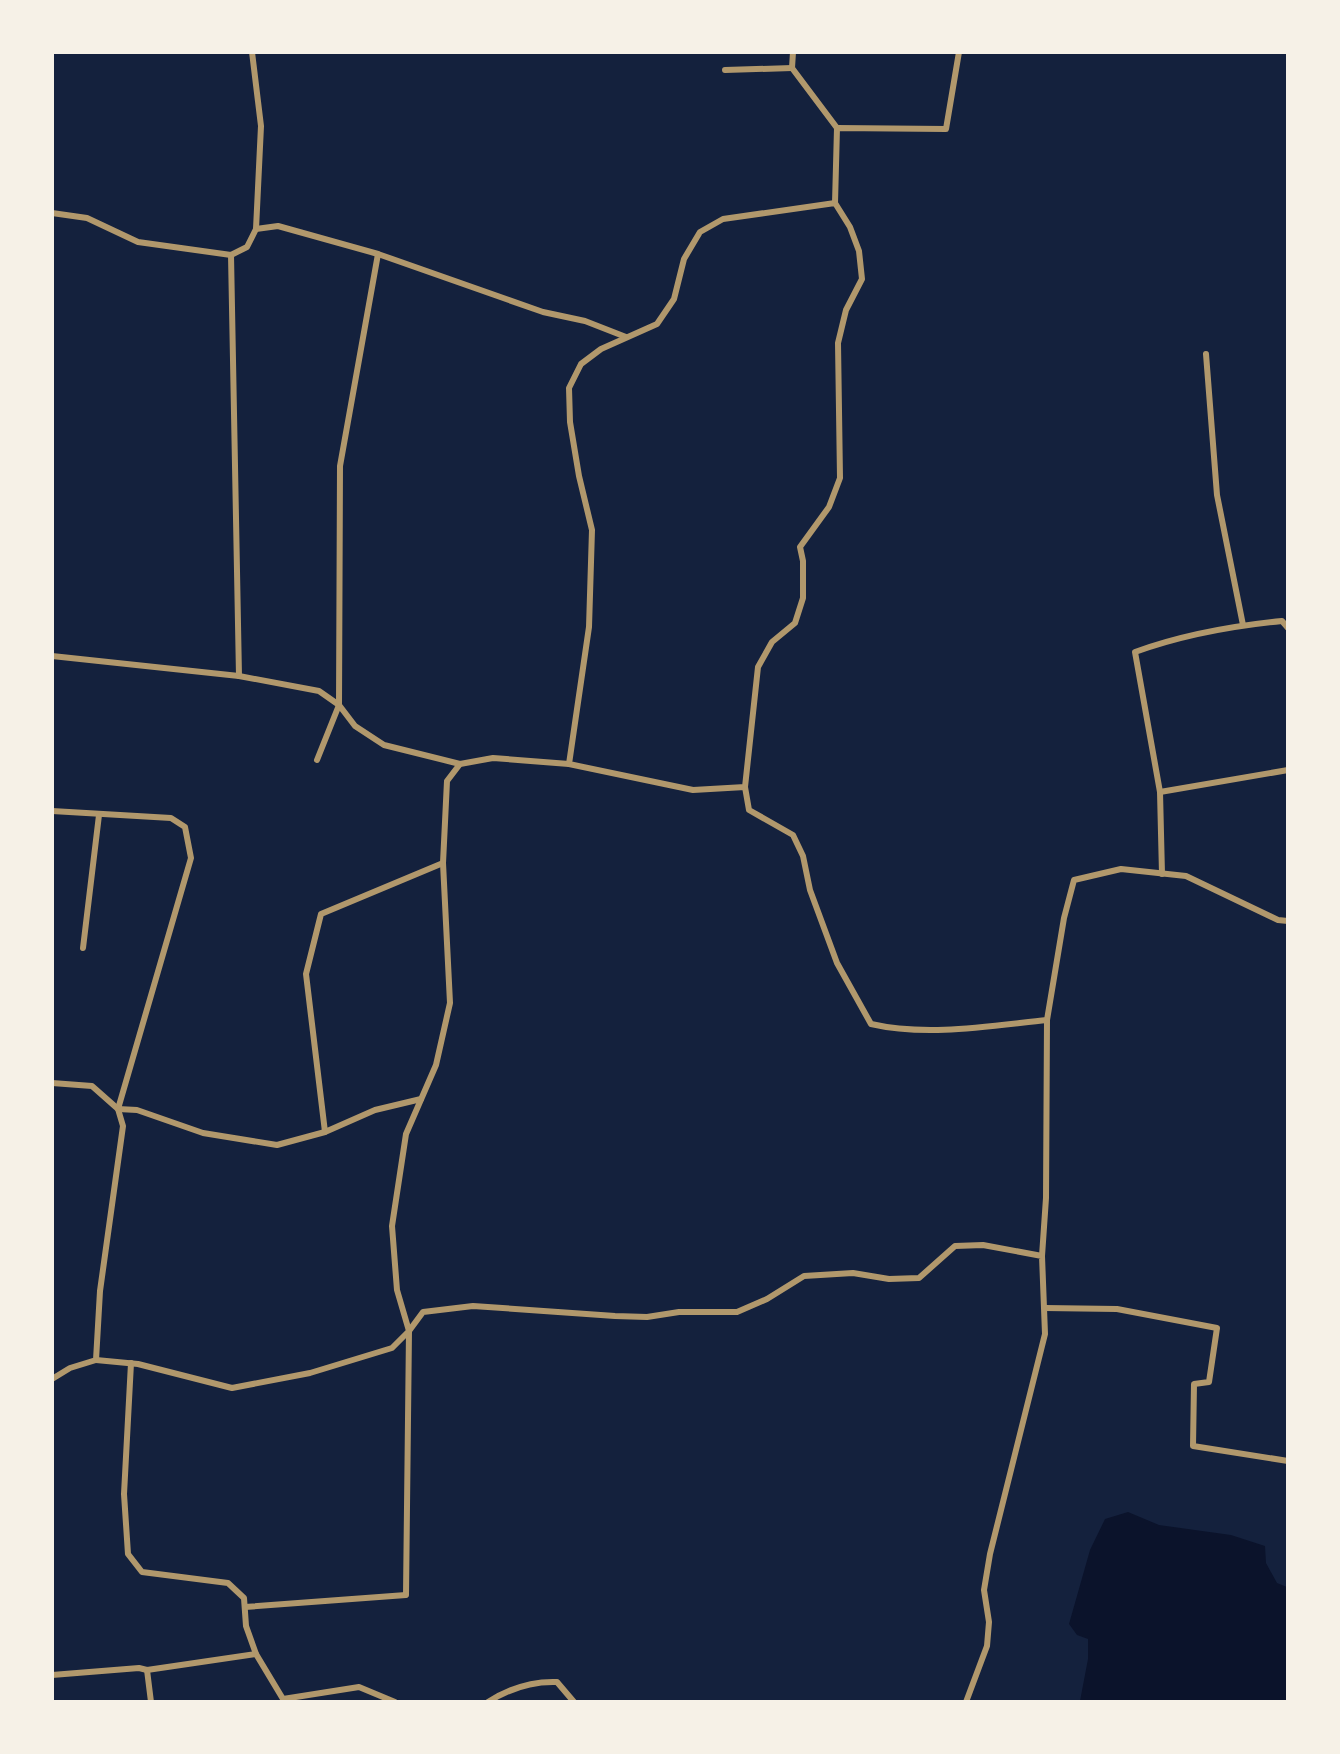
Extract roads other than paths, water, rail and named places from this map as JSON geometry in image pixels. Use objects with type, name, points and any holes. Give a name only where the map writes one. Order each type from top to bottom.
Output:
[{"type":"street","points":[[52,213],[87,218],[138,242],[231,255],[247,247],[256,229],[261,126],[252,52]]},
{"type":"street","points":[[793,52],[792,68],[837,128],[835,203],[850,227],[859,251],[862,279],[846,310],[838,343],[840,478],[829,507],[800,546],[803,561],[803,598],[795,623],[772,642],[758,667],[745,787],[749,810],[793,835],[803,856],[810,890],[837,963],[871,1024],[892,1029],[963,1028],[1047,1020]]},
{"type":"street","points":[[837,128],[946,129],[959,52]]},
{"type":"street","points":[[724,70],[792,68]]},
{"type":"street","points":[[569,764],[589,627],[592,530],[570,422],[569,388],[581,364],[601,349],[657,324],[674,299],[684,259],[700,232],[723,219],[835,203]]},
{"type":"street","points":[[256,229],[278,226],[378,254],[543,312],[585,321],[626,337]]},
{"type":"street","points":[[317,760],[339,705],[340,465],[378,254]]},
{"type":"street","points":[[231,255],[240,676]]},
{"type":"street","points":[[1206,354],[1217,495],[1243,625]]},
{"type":"street","points":[[1162,874],[1160,792],[1135,652],[1167,641],[1243,625],[1282,621],[1287,628]]},
{"type":"street","points":[[52,656],[240,676],[319,691],[339,705],[355,726],[384,745],[460,764],[493,758],[569,764],[693,790],[745,787]]},
{"type":"street","points":[[244,1607],[406,1595],[410,1331],[397,1290],[392,1226],[406,1134],[436,1065],[450,1003],[443,863],[447,781],[460,764]]},
{"type":"street","points":[[1160,792],[1287,770]]},
{"type":"street","points":[[52,811],[171,818],[185,827],[191,858],[118,1109]]},
{"type":"street","points":[[83,948],[99,815]]},
{"type":"street","points":[[325,1131],[306,974],[321,915],[443,863]]},
{"type":"street","points":[[966,1701],[987,1646],[989,1622],[984,1590],[990,1554],[1045,1334],[1042,1256],[1046,1198],[1047,1020],[1064,918],[1074,880],[1121,869],[1186,876],[1278,920],[1287,921]]},
{"type":"street","points":[[52,1083],[92,1086],[118,1109],[123,1126],[100,1291],[96,1360]]},
{"type":"street","points":[[118,1109],[137,1110],[203,1133],[277,1145],[325,1131],[375,1110],[421,1099]]},
{"type":"street","points":[[52,1379],[69,1368],[96,1360],[131,1363],[232,1389],[310,1373],[392,1348],[410,1331],[423,1312],[473,1306],[647,1317],[679,1312],[738,1312],[767,1299],[804,1276],[853,1273],[888,1279],[919,1278],[955,1246],[983,1245],[1042,1256]]},
{"type":"street","points":[[1045,1308],[1117,1309],[1216,1328],[1209,1382],[1194,1384],[1193,1446],[1287,1461]]},
{"type":"street","points":[[131,1363],[124,1494],[128,1554],[142,1572],[228,1583],[244,1598],[246,1626],[256,1654],[283,1700],[359,1687],[395,1701]]},
{"type":"street","points":[[52,1675],[139,1668],[147,1670],[256,1654]]},
{"type":"street","points":[[147,1670],[151,1701]]},
{"type":"street","points":[[488,1701],[502,1693],[534,1682],[556,1682],[574,1701]]},
{"type":"water","points":[[1128,1512],[1159,1525],[1231,1535],[1265,1546],[1266,1563],[1277,1583],[1287,1587],[1287,1701],[1080,1701],[1088,1659],[1088,1639],[1077,1635],[1069,1624],[1090,1550],[1105,1519]]}]
